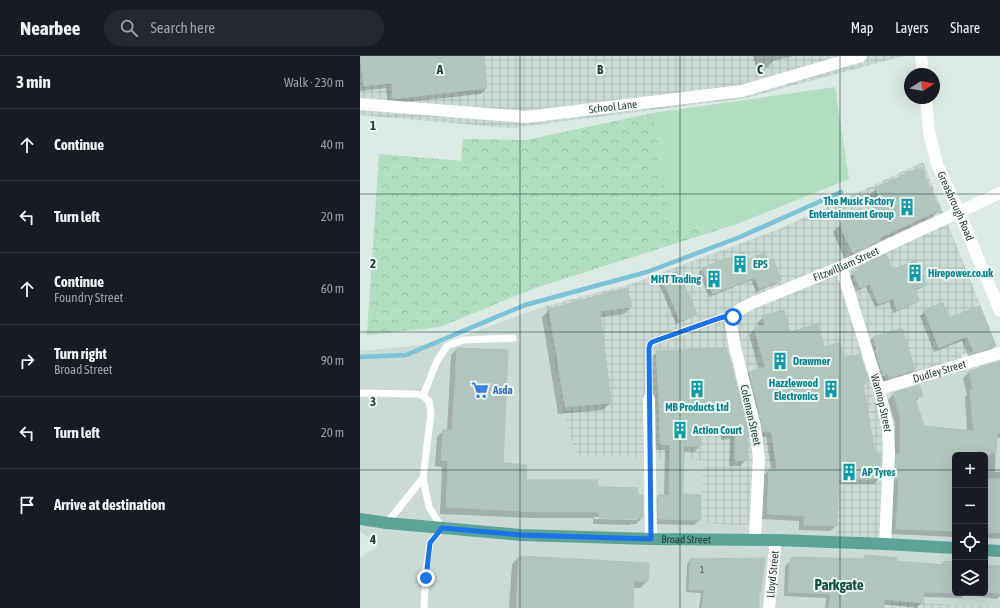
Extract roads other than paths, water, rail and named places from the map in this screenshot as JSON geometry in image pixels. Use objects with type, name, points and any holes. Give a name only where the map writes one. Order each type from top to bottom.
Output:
[{"type":"main road","name":"Broad Street","points":[[363,521],[521,535],[651,539],[755,539],[952,548]]},
{"type":"main road","points":[[988,550],[1000,551]]},
{"type":"street","name":"School Lane","points":[[360,104],[526,117],[742,91],[861,56]]},
{"type":"street","points":[[921,56],[922,68]]},
{"type":"street","name":"Greasbrough Road","points":[[927,104],[929,132],[937,164],[1000,310]]},
{"type":"street","name":"Fitzwilliam Street","points":[[733,317],[739,310],[750,304],[841,266],[1000,193]]},
{"type":"street","name":"Wannop Street","points":[[841,266],[879,389],[888,429],[889,455],[885,544]]},
{"type":"street","name":"Coleman Street","points":[[733,317],[731,324],[735,347],[755,426],[759,458],[755,539]]},
{"type":"street","name":"Dudley Street","points":[[879,389],[1000,353]]},
{"type":"street","points":[[649,399],[651,539]]},
{"type":"street","name":"Lloyd Street","points":[[769,608],[776,540]]},
{"type":"lane","points":[[649,399],[649,348],[652,342],[720,318],[728,316],[733,317]]},
{"type":"lane","points":[[423,396],[437,361],[447,346],[464,340],[513,338]]},
{"type":"lane","points":[[360,393],[416,394],[423,396],[429,401],[431,413],[423,478],[429,507],[442,528],[430,543],[426,570],[424,608]]},
{"type":"lane","points":[[387,522],[423,478]]},
{"type":"waterway","points":[[360,357],[406,355],[525,305],[647,272],[740,237],[841,192]]},
{"type":"place","name":"The Music Factory Entertainment Group","points":[[907,207]]},
{"type":"place","name":"EPS","points":[[740,264]]},
{"type":"place","name":"Hirepower.co.uk","points":[[915,273]]},
{"type":"place","name":"MHT Trading","points":[[714,279]]},
{"type":"place","name":"Drawmer","points":[[780,361]]},
{"type":"place","name":"MB Products Ltd","points":[[697,389]]},
{"type":"place","name":"Hazzlewood Electronics","points":[[831,389]]},
{"type":"place","name":"Asda","points":[[480,390]]},
{"type":"place","name":"Action Court","points":[[680,430]]},
{"type":"place","name":"AP Tyres","points":[[849,472]]},
{"type":"district","name":"Parkgate","points":[[839,585]]}]
